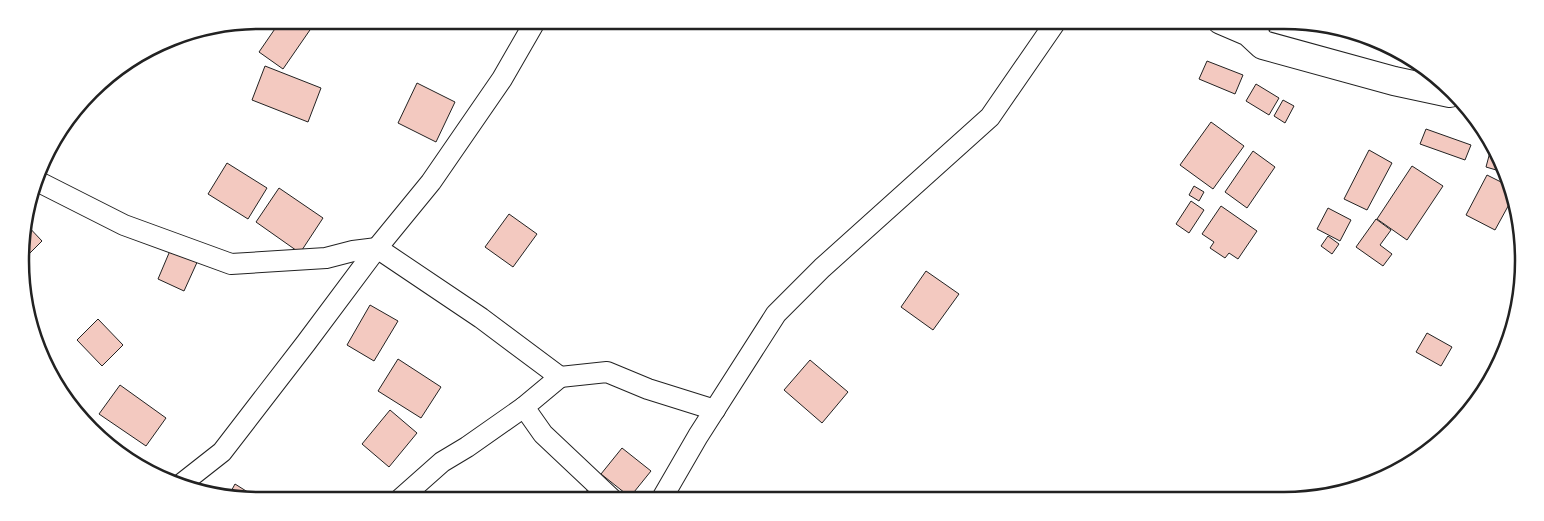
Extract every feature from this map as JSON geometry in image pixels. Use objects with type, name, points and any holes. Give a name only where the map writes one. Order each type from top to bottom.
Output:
[{"type":"main road","points":[[1259,29],[1263,45],[1394,81],[1441,91]]},
{"type":"street","points":[[186,480],[222,452],[377,248],[430,182],[502,79],[531,29]]},
{"type":"street","points":[[666,492],[698,436],[776,314],[822,268],[990,117],[1051,29]]},
{"type":"street","points":[[42,183],[124,225],[231,264],[326,258],[377,248],[481,318],[560,377]]},
{"type":"street","points":[[408,492],[442,462],[524,407],[560,377],[607,372],[648,389],[715,410]]},
{"type":"street","points":[[524,407],[543,434],[604,492]]},
{"type":"building","points":[[275,29],[311,29],[283,69],[259,52]]},
{"type":"building","points":[[1207,61],[1243,75],[1235,94],[1199,79]]},
{"type":"building","points":[[265,66],[321,88],[308,122],[252,100]]},
{"type":"building","points":[[417,83],[455,102],[436,142],[398,123]]},
{"type":"building","points":[[1256,84],[1279,98],[1269,115],[1246,101]]},
{"type":"building","points":[[1283,100],[1294,106],[1285,123],[1274,116]]},
{"type":"building","points":[[1211,122],[1244,146],[1213,189],[1180,165]]},
{"type":"building","points":[[1426,129],[1471,145],[1465,160],[1420,144]]},
{"type":"building","points":[[1369,150],[1392,163],[1367,210],[1344,199]]},
{"type":"building","points":[[1253,151],[1275,167],[1247,208],[1225,192]]},
{"type":"building","points":[[1489,155],[1497,170],[1486,167]]},
{"type":"building","points":[[227,163],[267,188],[248,219],[208,194]]},
{"type":"building","points":[[1412,166],[1443,186],[1407,240],[1377,219]]},
{"type":"building","points":[[1487,175],[1502,182],[1508,206],[1495,230],[1466,215]]},
{"type":"building","points":[[1194,186],[1204,192],[1199,201],[1189,195]]},
{"type":"building","points":[[279,188],[323,218],[300,253],[256,222]]},
{"type":"building","points":[[1191,201],[1204,210],[1189,233],[1176,224]]},
{"type":"building","points":[[1221,206],[1257,231],[1238,259],[1229,253],[1225,258],[1210,248],[1214,242],[1202,234]]},
{"type":"building","points":[[1328,208],[1351,220],[1340,241],[1317,229]]},
{"type":"building","points":[[509,214],[537,234],[513,267],[485,247]]},
{"type":"building","points":[[1376,219],[1391,230],[1380,245],[1392,254],[1383,266],[1356,247]]},
{"type":"building","points":[[31,229],[42,241],[29,254]]},
{"type":"building","points":[[1328,236],[1339,244],[1332,254],[1321,246]]},
{"type":"building","points":[[172,246],[199,258],[184,291],[158,279]]},
{"type":"building","points":[[926,271],[959,294],[933,330],[901,307]]},
{"type":"building","points":[[370,305],[398,321],[374,361],[347,345]]},
{"type":"building","points":[[98,319],[123,345],[102,366],[77,340]]},
{"type":"building","points":[[1427,333],[1452,347],[1441,366],[1416,352]]},
{"type":"building","points":[[398,359],[441,387],[421,418],[378,391]]},
{"type":"building","points":[[810,360],[848,392],[822,423],[784,390]]},
{"type":"building","points":[[120,385],[166,418],[146,446],[99,414]]},
{"type":"building","points":[[390,410],[417,433],[389,467],[362,444]]},
{"type":"building","points":[[622,448],[651,471],[634,492],[624,492],[601,474]]},
{"type":"building","points":[[235,484],[248,492],[245,492],[232,490]]},
{"type":"building","points":[[589,488],[594,492],[586,492]]}]
